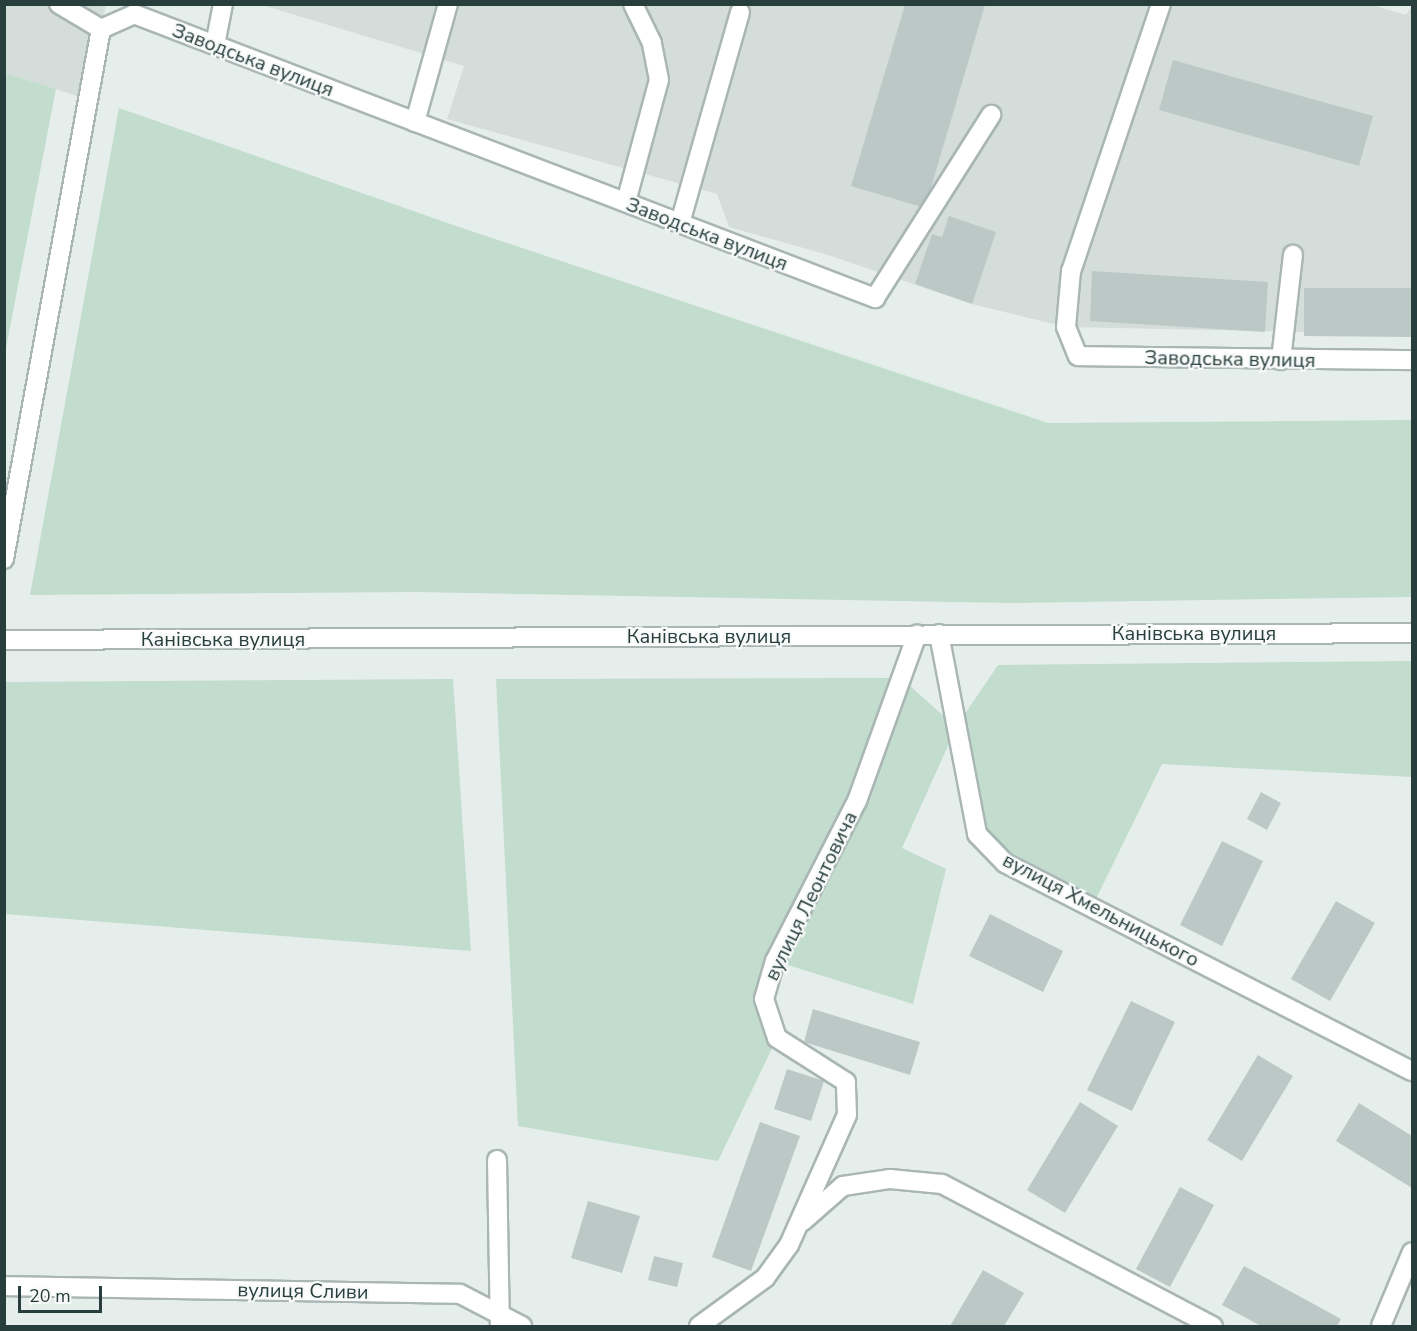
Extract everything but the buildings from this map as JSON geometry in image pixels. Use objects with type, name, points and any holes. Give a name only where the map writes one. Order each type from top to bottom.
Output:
[{"type":"street","points":[[4,559],[101,29],[59,4]]},
{"type":"street","points":[[215,45],[223,4]]},
{"type":"street","points":[[415,122],[448,4]]},
{"type":"street","points":[[626,202],[659,81],[652,43],[633,4]]},
{"type":"street","name":"Заводська вулиця","points":[[1161,4],[1071,271],[1066,327],[1078,356],[1413,360]]},
{"type":"street","points":[[680,223],[740,12]]},
{"type":"street","name":"Заводська вулиця","points":[[101,29],[134,14],[875,298],[991,115]]},
{"type":"street","points":[[1281,360],[1293,255]]},
{"type":"street","name":"Канівська вулиця","points":[[4,640],[1413,633]]},
{"type":"street","name":"вулиця Леонтовича","points":[[699,1326],[765,1278],[789,1245],[847,1115],[846,1083],[777,1038],[764,999],[776,961],[857,801],[917,634]]},
{"type":"street","name":"вулиця Хмельницького","points":[[939,634],[977,834],[1005,863],[1413,1071]]},
{"type":"street","points":[[497,1160],[500,1321]]},
{"type":"street","name":"вулиця Леонтовича","points":[[798,1226],[843,1186],[890,1179],[942,1184],[1214,1326]]},
{"type":"street","points":[[1381,1326],[1413,1252]]},
{"type":"street","name":"вулиця Сливи","points":[[4,1286],[460,1293],[500,1321],[522,1326]]},
{"type":"shaded area","points":[[1369,4],[1406,15],[1412,5],[1412,334],[1066,327],[972,304],[828,255],[729,227],[717,194],[447,119],[464,66],[262,5]]},
{"type":"shaded area","points":[[5,5],[106,5],[87,99],[5,73]]},
{"type":"green space","points":[[4,73],[56,89],[5,353]]},
{"type":"green space","points":[[119,108],[459,227],[1048,423],[1412,420],[1412,597],[1009,603],[415,592],[30,595]]},
{"type":"green space","points":[[1412,661],[1412,777],[1162,764],[1092,907],[1005,863],[977,834],[956,728],[902,848],[946,869],[913,1004],[775,961],[764,999],[777,1038],[718,1161],[518,1126],[496,679],[901,678],[956,727],[998,665]]},
{"type":"green space","points":[[453,679],[471,951],[5,914],[5,682]]}]
